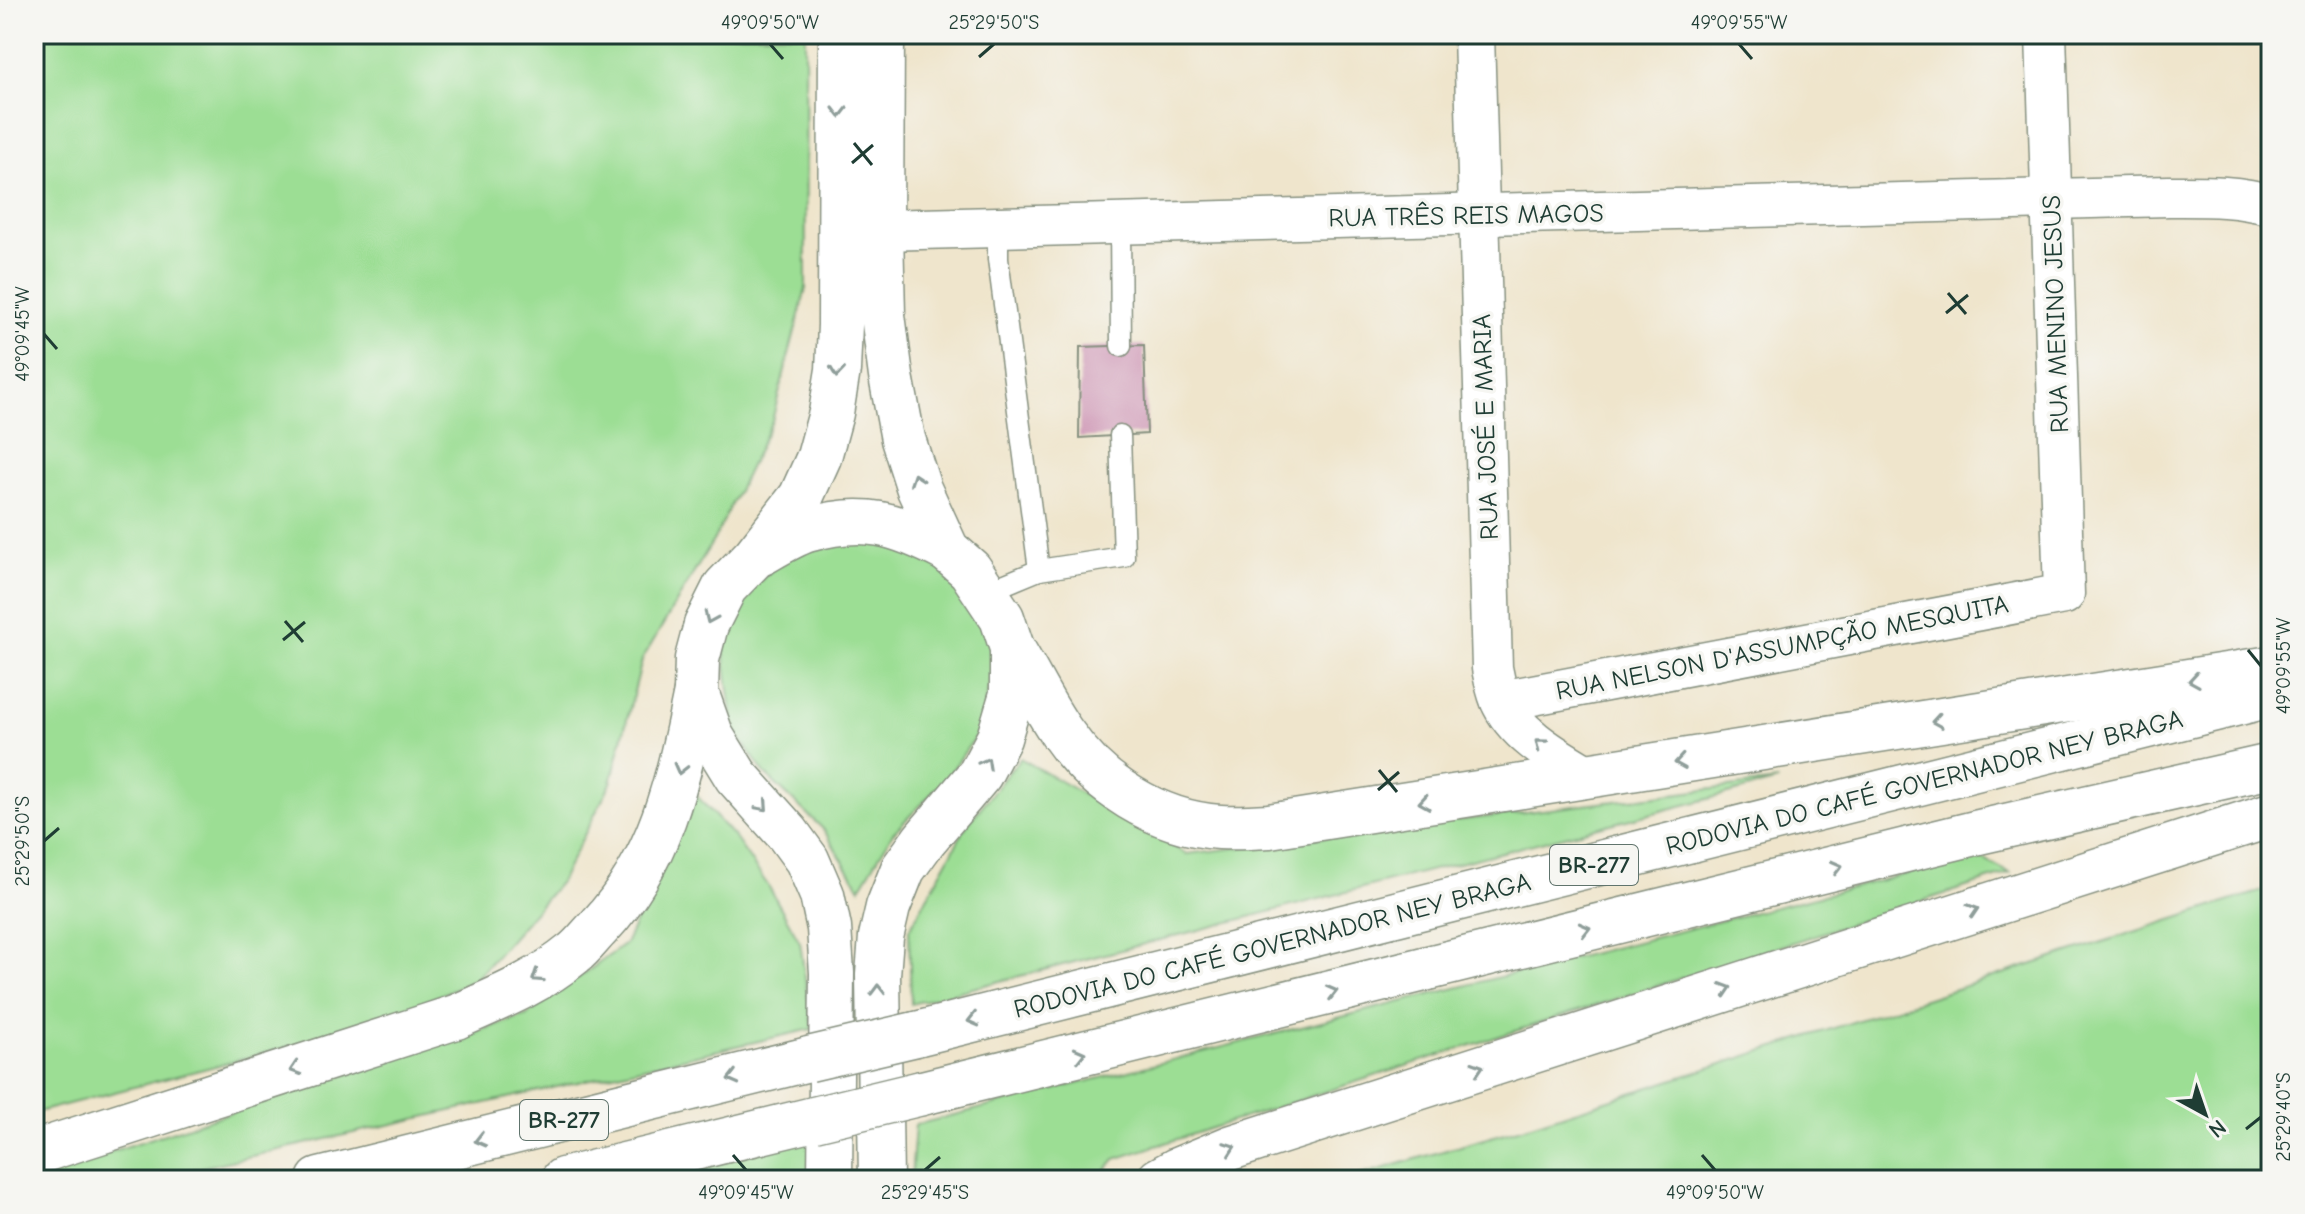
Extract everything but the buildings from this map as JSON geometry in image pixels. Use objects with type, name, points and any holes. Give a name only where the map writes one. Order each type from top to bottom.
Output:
[{"type":"main road","points":[[34,1153],[456,1017],[516,991],[575,953],[611,913],[639,873],[661,831],[679,774],[696,692],[697,659],[706,625],[725,587],[755,556],[801,497],[819,457],[838,370],[841,34]]},
{"type":"main road","points":[[882,34],[883,315],[903,439],[919,489],[947,550]]},
{"type":"main road","points":[[755,556],[805,530],[841,523],[875,522],[910,531],[947,550],[970,570],[986,592],[1002,618],[1012,648],[1062,734],[1096,774],[1136,802],[1177,820],[1219,827],[1269,826],[2271,668]]},
{"type":"main road","points":[[881,1180],[878,975],[881,937],[888,907],[903,869],[980,774],[999,738],[1012,694],[1012,648]]},
{"type":"main road","points":[[696,692],[712,737],[736,776],[807,860],[822,895],[829,928],[832,973],[830,1180]]},
{"type":"main road","name":"RODOVIA DO CAFÉ GOVERNADOR NEY BRAGA","points":[[319,1180],[2271,695]]},
{"type":"main road","name":"BR-277","points":[[563,1180],[1979,832],[2271,766]]},
{"type":"main road","points":[[1159,1180],[1230,1148],[2271,815]]},
{"type":"street","name":"RUA JOSÉ E MARIA","points":[[1474,34],[1492,668],[1501,701],[1522,730],[1588,776]]},
{"type":"street","name":"RUA MENINO JESUS","points":[[2046,34],[2064,594]]},
{"type":"street","name":"RUA TRÊS REIS MAGOS","points":[[881,230],[2051,199],[2225,196],[2271,205]]},
{"type":"street","name":"RUA NELSON D'ASSUMPÇÃO MESQUITA","points":[[1501,701],[2064,594]]},
{"type":"lane","points":[[1120,224],[1121,346]]},
{"type":"lane","points":[[998,227],[998,259],[1039,570]]},
{"type":"lane","points":[[986,592],[1039,570],[1124,557],[1120,435]]},
{"type":"green space","points":[[34,34],[805,34],[806,288],[772,421],[717,534],[642,660],[611,783],[560,882],[476,979],[370,1026],[34,1113]]},
{"type":"green space","points":[[833,541],[898,543],[946,568],[996,650],[980,730],[945,780],[893,833],[860,888],[823,829],[765,774],[734,730],[724,651],[740,601],[782,559]]},
{"type":"green space","points":[[1020,758],[1187,854],[1778,781],[911,1004],[909,930],[967,825]]},
{"type":"green space","points":[[696,795],[735,838],[769,887],[800,942],[812,1029],[146,1180],[34,1180],[34,1177],[527,1015],[625,944]]},
{"type":"green space","points":[[1977,856],[2010,873],[1115,1159],[1098,1180],[911,1180],[915,1125]]},
{"type":"green space","points":[[2271,888],[2271,1180],[1344,1180],[1525,1127]]},
{"type":"green space","points":[[814,1133],[808,1180],[636,1180]]}]
